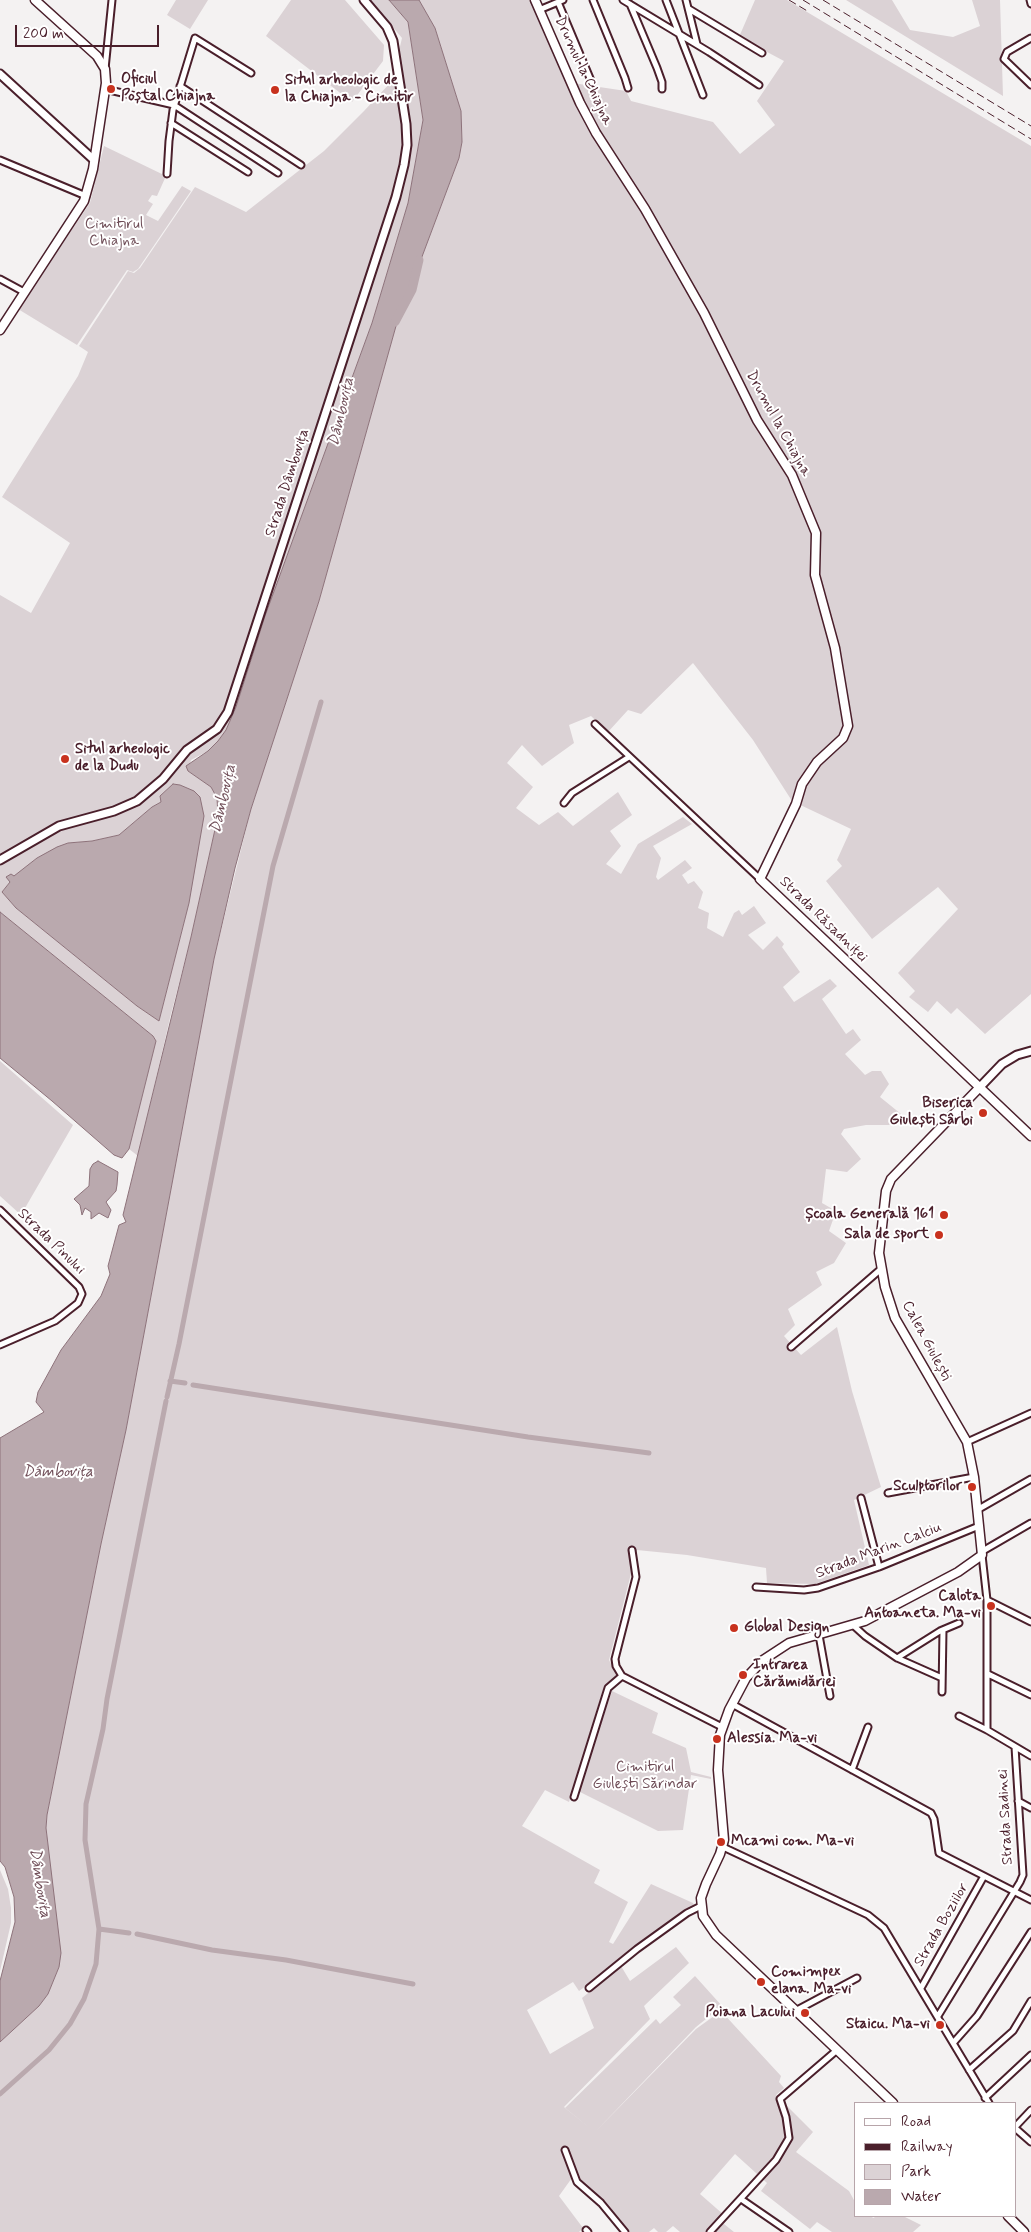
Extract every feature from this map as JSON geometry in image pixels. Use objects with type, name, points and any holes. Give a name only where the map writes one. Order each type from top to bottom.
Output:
[{"type":"main road","points":[[0,330],[86,196],[94,160],[105,89],[105,69],[101,60],[35,0]]},
{"type":"main road","name":"Drumul la Chiajna","points":[[534,0],[580,103],[596,132],[645,209],[704,314],[757,420],[798,487],[816,533],[815,566],[817,586],[837,657],[848,726],[843,738],[817,762],[802,784],[793,812],[760,879]]},
{"type":"main road","name":"Strada Răsadniței","points":[[760,879],[1031,1136]]},
{"type":"main road","name":"Calea Giulești","points":[[979,1088],[891,1179],[886,1191],[880,1239],[881,1269],[895,1318],[967,1442],[974,1477],[981,1553]]},
{"type":"main road","points":[[892,2102],[716,1935],[705,1920],[701,1906],[702,1893],[723,1847],[724,1829],[718,1764],[722,1728],[746,1678],[763,1660],[795,1640],[854,1626],[896,1606],[958,1572],[981,1553]]},
{"type":"main road","points":[[1009,2217],[1024,2232]]},
{"type":"street","points":[[105,69],[112,0]]},
{"type":"street","name":"Strada Dâmbovița","points":[[0,860],[59,826],[114,811],[137,801],[163,778],[187,750],[217,729],[228,712],[396,197],[404,165],[407,145],[406,124],[393,41],[386,27],[364,0]]},
{"type":"street","points":[[593,0],[628,88]]},
{"type":"street","points":[[622,0],[629,2],[698,44],[759,85]]},
{"type":"street","points":[[666,0],[703,95]]},
{"type":"street","points":[[686,0],[698,44]]},
{"type":"street","points":[[1030,0],[1031,4]]},
{"type":"street","points":[[539,10],[560,1],[592,83]]},
{"type":"street","points":[[629,2],[660,75],[662,90]]},
{"type":"street","points":[[689,8],[762,53]]},
{"type":"street","points":[[167,174],[174,105],[195,38],[251,73]]},
{"type":"street","points":[[1031,38],[1007,52],[1004,59],[1031,85]]},
{"type":"street","points":[[0,74],[94,160]]},
{"type":"street","points":[[180,86],[301,165]]},
{"type":"street","points":[[105,89],[174,105],[278,172]]},
{"type":"street","points":[[171,122],[248,172]]},
{"type":"street","points":[[0,160],[86,196]]},
{"type":"street","points":[[0,279],[24,292]]},
{"type":"street","name":"Strada Răsadniței","points":[[595,724],[760,879]]},
{"type":"street","points":[[564,803],[572,793],[629,757]]},
{"type":"street","name":"Calea Giulești","points":[[979,1088],[1002,1064],[1017,1055],[1031,1051]]},
{"type":"street","name":"Strada Pinului","points":[[0,1210],[79,1287],[82,1294],[80,1300],[71,1310],[56,1321],[0,1345]]},
{"type":"street","points":[[791,1347],[881,1269]]},
{"type":"street","points":[[967,1442],[1031,1413]]},
{"type":"street","points":[[888,1493],[974,1477]]},
{"type":"street","points":[[977,1510],[1031,1479]]},
{"type":"street","points":[[861,1498],[879,1567]]},
{"type":"street","points":[[988,1730],[987,1600],[981,1553],[1031,1523]]},
{"type":"street","name":"Strada Marin Calciu","points":[[756,1587],[772,1589],[818,1588],[879,1567],[979,1526]]},
{"type":"street","points":[[632,1550],[636,1578],[615,1659],[616,1666],[622,1676],[722,1728]]},
{"type":"street","points":[[987,1600],[1031,1622]]},
{"type":"street","points":[[897,1658],[943,1630],[959,1623]]},
{"type":"street","points":[[854,1626],[897,1658],[942,1678]]},
{"type":"street","points":[[942,1692],[943,1630]]},
{"type":"street","points":[[819,1634],[830,1696]]},
{"type":"street","points":[[988,1674],[1031,1695]]},
{"type":"street","points":[[574,1797],[608,1688],[622,1676]]},
{"type":"street","points":[[732,1704],[931,1813],[934,1819],[939,1852],[1031,1900]]},
{"type":"street","name":"Strada Sadinei","points":[[938,2016],[1015,1891],[1022,1875],[1015,1747],[988,1730],[959,1716]]},
{"type":"street","points":[[852,1770],[868,1727]]},
{"type":"street","points":[[1015,1747],[1031,1756]]},
{"type":"street","points":[[1018,1801],[1031,1808]]},
{"type":"street","points":[[723,1847],[868,1915],[884,1928],[954,2042],[987,2101],[1031,2055]]},
{"type":"street","name":"Strada Boziilor","points":[[920,1988],[984,1876]]},
{"type":"street","points":[[589,1988],[637,1949],[687,1913],[701,1906]]},
{"type":"street","points":[[954,2042],[977,2016],[1031,1932]]},
{"type":"street","points":[[797,2010],[857,1978]]},
{"type":"street","points":[[968,2070],[1013,2031],[1031,2001]]},
{"type":"street","points":[[710,2232],[776,2160],[789,2138],[786,2117],[780,2100],[837,2050]]},
{"type":"street","points":[[1016,2127],[1031,2110]]},
{"type":"street","points":[[1016,2129],[1031,2142]]},
{"type":"street","points":[[565,2150],[577,2182],[601,2203],[625,2232]]},
{"type":"street","points":[[741,2199],[789,2232]]},
{"type":"green space","points":[[176,0],[208,0],[190,29],[167,15]]},
{"type":"green space","points":[[291,0],[345,0],[384,45],[383,61],[352,102],[266,36]]},
{"type":"green space","points":[[370,0],[389,0],[408,22],[423,120],[408,203],[372,323],[265,616],[236,707],[226,730],[218,741],[208,751],[191,760],[188,771],[211,787],[217,798],[218,816],[138,1156],[129,1149],[156,1041],[153,1036],[0,912],[0,595],[31,613],[70,543],[2,497],[78,376],[88,352],[79,346],[128,271],[134,273],[140,268],[195,187],[246,212],[324,151],[392,81],[402,38]],"holes":[[[173,784],[193,791],[189,903],[159,1021],[137,1006],[16,908],[2,892],[14,877],[37,858],[68,843],[92,841],[119,835],[152,807],[161,802],[160,796]]]},
{"type":"green space","points":[[419,0],[532,0],[566,82],[626,91],[631,101],[713,122],[740,154],[775,125],[757,101],[784,61],[739,37],[755,0],[787,0],[1031,146],[1031,994],[985,1034],[957,1008],[951,1014],[937,1001],[928,1012],[909,997],[915,991],[898,973],[958,909],[938,887],[872,939],[826,881],[842,866],[837,860],[851,829],[792,801],[753,740],[693,663],[641,714],[628,710],[608,732],[591,716],[569,725],[574,743],[542,766],[522,745],[507,763],[533,787],[516,808],[539,825],[558,812],[573,826],[618,792],[632,815],[610,831],[621,846],[606,864],[621,874],[638,844],[683,817],[692,824],[653,846],[661,858],[656,877],[658,880],[685,860],[692,868],[682,875],[688,884],[694,881],[703,892],[698,908],[709,913],[707,928],[723,937],[734,913],[739,910],[742,915],[754,906],[766,923],[748,935],[763,950],[777,936],[784,944],[782,947],[800,972],[783,987],[794,1002],[830,979],[837,986],[822,999],[846,1034],[853,1029],[861,1040],[845,1054],[865,1075],[872,1071],[881,1071],[889,1084],[880,1097],[901,1114],[889,1125],[866,1125],[844,1129],[841,1134],[861,1159],[847,1172],[826,1169],[822,1203],[836,1211],[829,1231],[846,1243],[834,1263],[816,1272],[822,1285],[788,1309],[795,1325],[784,1336],[801,1355],[837,1327],[852,1391],[881,1487],[854,1500],[869,1565],[815,1584],[767,1583],[766,1568],[687,1555],[637,1550],[609,1660],[618,1677],[604,1686],[569,1802],[545,1790],[522,1826],[600,1870],[594,1883],[628,1902],[609,1942],[613,1944],[651,1884],[693,1903],[694,1906],[579,1991],[573,1982],[527,2010],[550,2054],[594,2028],[582,1998],[621,1966],[630,1981],[676,1947],[689,1963],[644,2006],[650,2019],[564,2107],[656,2019],[660,2024],[681,2005],[673,1997],[695,1976],[722,2006],[696,2027],[595,2132],[696,2029],[721,2011],[781,2076],[779,2082],[784,2088],[776,2095],[813,2132],[796,2152],[849,2191],[854,2200],[854,2217],[905,2217],[921,2225],[913,2232],[832,2232],[817,2222],[810,2229],[761,2191],[767,2183],[735,2154],[700,2194],[724,2215],[719,2220],[734,2232],[680,2232],[673,2226],[666,2232],[658,2232],[654,2228],[649,2232],[630,2232],[605,2201],[574,2175],[559,2196],[583,2228],[579,2232],[0,2232],[0,2042],[39,2006],[48,1994],[59,1967],[46,1828],[47,1815],[101,1544],[126,1430],[214,959],[251,809],[319,601],[396,326],[459,158],[462,142],[461,111],[435,28]]},
{"type":"green space","points":[[846,0],[892,0],[910,30],[953,37],[980,26],[972,0],[1000,0],[1003,96]]},
{"type":"green space","name":"Cimitirul Chiajna","points":[[104,146],[166,176],[157,196],[152,195],[148,201],[153,204],[146,215],[158,221],[182,186],[191,191],[138,269],[133,272],[127,270],[77,345],[18,309],[90,203]]},
{"type":"green space","points":[[0,1061],[73,1125],[21,1215],[0,1196]]},
{"type":"green space","name":"Cimitirul Giulești Sărindar","points":[[612,1691],[658,1713],[652,1733],[686,1748],[691,1772],[711,1777],[711,1779],[691,1775],[683,1830],[658,1831],[578,1791]]},
{"type":"green space","points":[[0,1870],[8,1889],[11,1923],[0,1971]]},
{"type":"water","name":"Dâmbovița","points":[[389,0],[419,0],[435,28],[461,111],[462,142],[459,158],[396,326],[319,601],[251,809],[235,868],[214,959],[126,1430],[101,1544],[47,1815],[46,1828],[61,1953],[59,1967],[48,1994],[39,2006],[0,2042],[0,1981],[15,1922],[14,1897],[5,1867],[0,1861],[0,1438],[44,1412],[36,1402],[38,1392],[61,1350],[101,1296],[110,1274],[108,1266],[119,1225],[126,1222],[123,1215],[191,937],[218,816],[217,798],[211,787],[188,771],[186,766],[208,751],[218,741],[226,730],[236,707],[265,616],[372,323],[408,203],[423,120],[408,22]]},
{"type":"water","points":[[173,784],[194,791],[200,797],[204,816],[189,903],[159,1021],[137,1006],[16,908],[2,892],[10,882],[6,877],[11,874],[14,876],[37,858],[57,847],[68,843],[92,841],[119,835],[152,807],[161,802],[160,796]]},
{"type":"water","points":[[0,912],[153,1036],[156,1041],[129,1149],[122,1158],[114,1155],[0,1058]]},
{"type":"water","points":[[98,1161],[118,1172],[117,1185],[116,1191],[106,1202],[111,1210],[108,1218],[99,1213],[91,1219],[91,1212],[85,1208],[82,1215],[80,1205],[74,1199],[89,1186],[90,1169]]},
{"type":"waterway","name":"Dâmbovița","points":[[395,322],[412,290],[419,260]]},
{"type":"waterway","points":[[167,1397],[273,866],[321,702]]},
{"type":"waterway","points":[[170,1381],[185,1383]]},
{"type":"waterway","points":[[193,1385],[528,1437],[649,1453]]},
{"type":"waterway","points":[[0,2094],[49,2050],[70,2024],[84,1999],[96,1964],[99,1929],[85,1840],[86,1804],[103,1729],[107,1699],[166,1401]]},
{"type":"waterway","points":[[99,1929],[129,1933]]},
{"type":"waterway","points":[[137,1934],[212,1950],[286,1960],[413,1984]]},
{"type":"railway","points":[[789,0],[809,12]]},
{"type":"railway","points":[[803,0],[1031,139]]},
{"type":"railway","points":[[823,0],[1031,126]]},
{"type":"place","name":"Oficiul Poștal Chiajna","points":[[111,89]]},
{"type":"place","name":"Situl arheologic de la Chiajna - Cimitir","points":[[275,90]]},
{"type":"place","name":"Situl arheologic de la Dudu","points":[[65,759]]},
{"type":"place","name":"Biserica Giulești Sârbi","points":[[983,1113]]},
{"type":"place","name":"Școala Generală 161","points":[[944,1215]]},
{"type":"place","name":"Sala de sport","points":[[939,1235]]},
{"type":"place","name":"Sculptorilor","points":[[972,1487]]},
{"type":"place","name":"Calota Antoaneta. Ma-vi","points":[[991,1606]]},
{"type":"place","name":"Global Design","points":[[734,1628]]},
{"type":"place","name":"Intrarea Cărămidăriei","points":[[743,1675]]},
{"type":"place","name":"Alessia. Ma-vi","points":[[717,1739]]},
{"type":"place","name":"Mcami com. Ma-vi","points":[[721,1842]]},
{"type":"place","name":"Comimpex elana. Ma-vi","points":[[761,1982]]},
{"type":"place","name":"Poiana Lacului","points":[[805,2013]]},
{"type":"place","name":"Staicu. Ma-vi","points":[[940,2025]]}]
